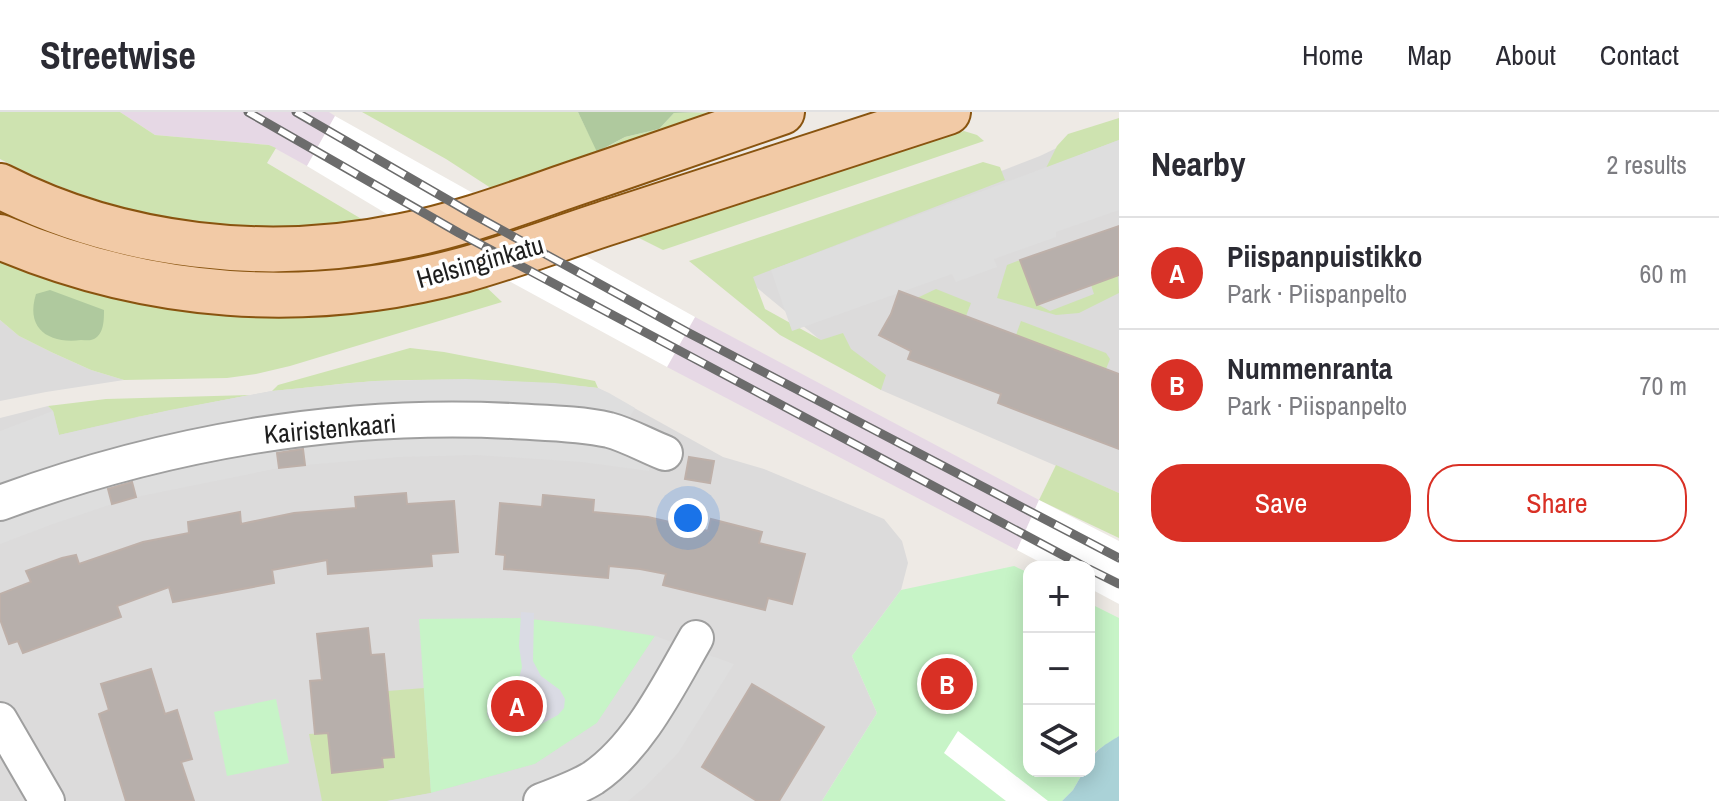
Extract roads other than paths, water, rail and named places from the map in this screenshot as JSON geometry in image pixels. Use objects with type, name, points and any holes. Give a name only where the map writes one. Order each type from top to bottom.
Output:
[{"type":"main road","name":"Helsinginkatu","points":[[0,186],[80,220],[160,239],[248,248],[343,245],[416,233],[492,211],[782,112]]},
{"type":"main road","name":"Helsinginkatu","points":[[0,237],[112,276],[202,291],[289,295],[391,286],[475,266],[948,112]]},
{"type":"street","name":"Kairistenkaari","points":[[0,503],[138,460],[261,434],[345,424],[452,419],[549,424],[609,430],[665,453]]},
{"type":"street","points":[[541,801],[594,777],[626,747],[652,713],[696,638]]},
{"type":"street","points":[[0,720],[47,801]]},
{"type":"water","points":[[1119,736],[1119,801],[1062,801],[1081,777],[1095,777],[1095,754]]},
{"type":"railway","points":[[248,112],[459,233],[1074,561]]},
{"type":"railway","points":[[296,112],[467,211],[687,332],[1119,558]]},
{"type":"railway","points":[[1095,572],[1119,584]]},
{"type":"place","name":"Nummenranta","points":[[947,684]]},
{"type":"place","name":"Piispanpuistikko","points":[[517,706]]}]
